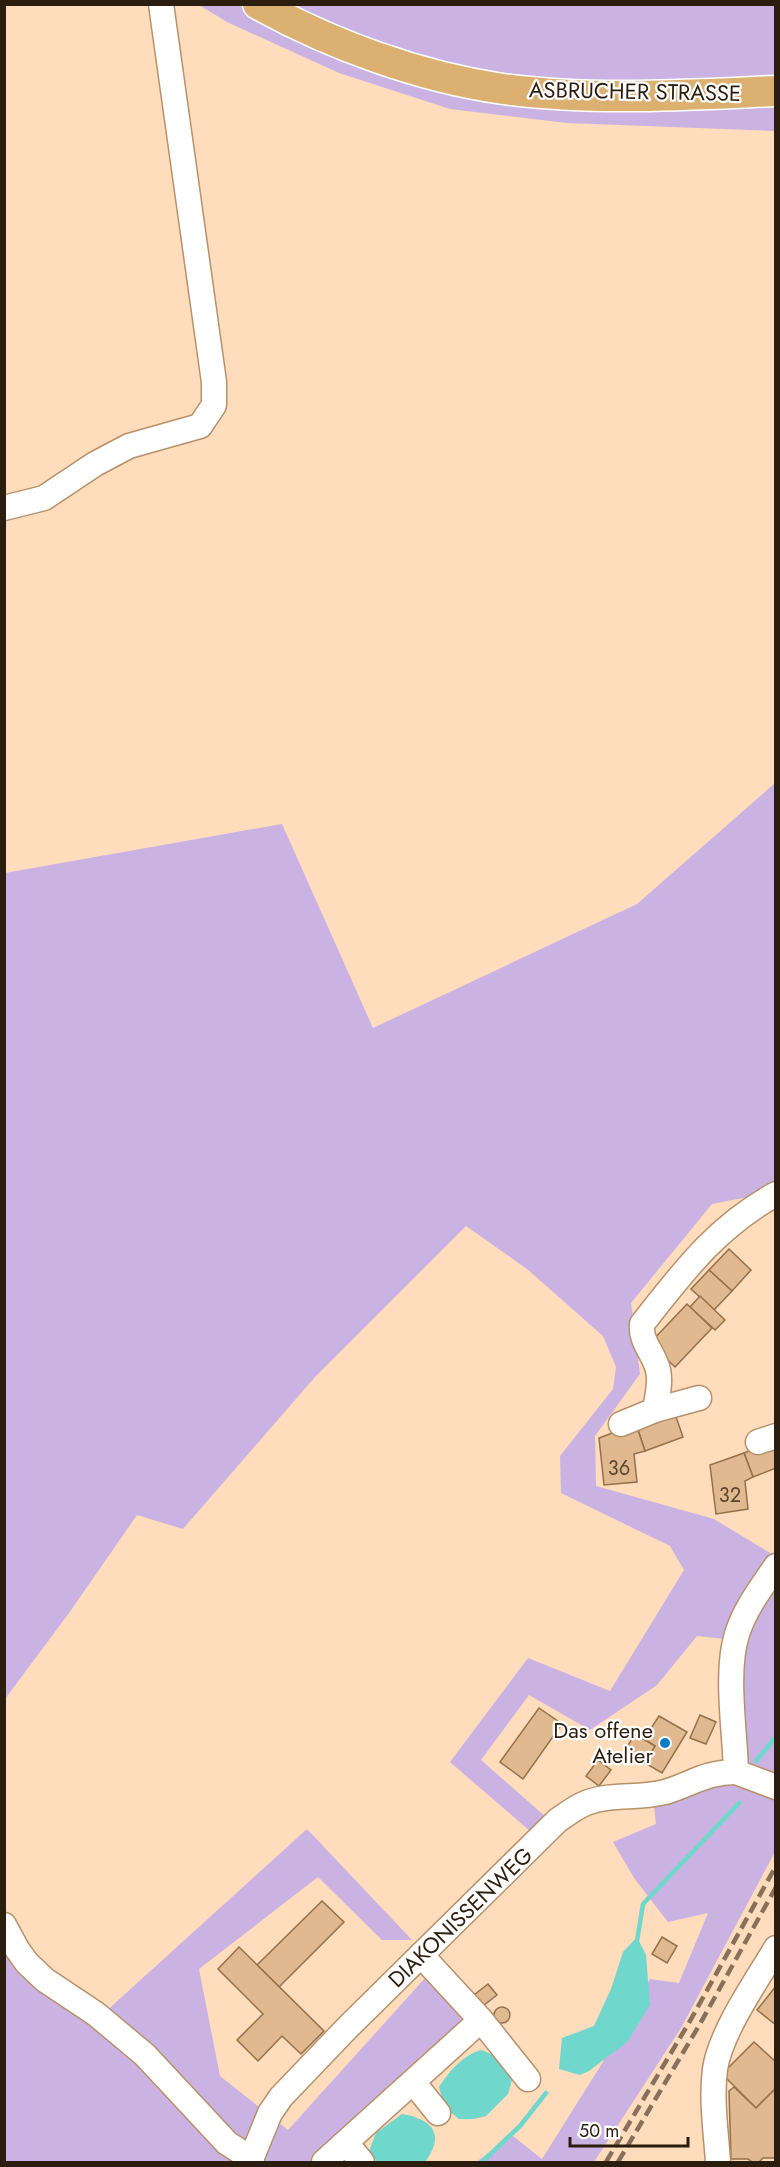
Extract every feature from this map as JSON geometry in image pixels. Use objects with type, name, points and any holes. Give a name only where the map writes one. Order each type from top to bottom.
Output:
[{"type":"main road","name":"ASBRUCHER STRASSE","points":[[258,4],[325,37],[395,62],[425,72],[502,88],[582,95],[776,91]]},
{"type":"street","points":[[4,507],[44,498],[95,464],[129,446],[200,426],[214,405],[214,382],[161,4]]},
{"type":"street","points":[[655,1410],[659,1374],[641,1334],[642,1324],[691,1262],[716,1236],[752,1206],[776,1194]]},
{"type":"street","points":[[621,1424],[655,1410],[699,1398]]},
{"type":"street","points":[[736,1772],[731,1662],[736,1634],[749,1606],[776,1566]]},
{"type":"street","name":"DIAKONISSENWEG","points":[[251,2161],[270,2113],[281,2097],[421,1955],[558,1820],[573,1809],[587,1802],[615,1797],[641,1798],[720,1772],[736,1772],[776,1787]]},
{"type":"street","points":[[4,1925],[27,1963],[45,1980],[96,2014],[145,2055],[227,2143],[251,2161]]},
{"type":"street","points":[[718,2163],[714,2083],[720,2049],[776,1948]]},
{"type":"street","points":[[421,1955],[481,2020],[528,2079]]},
{"type":"street","points":[[324,2163],[481,2020]]},
{"type":"street","points":[[413,2082],[438,2113]]},
{"type":"street","points":[[346,2143],[362,2163]]},
{"type":"shaded area","points":[[199,5],[775,5],[775,131],[567,123],[450,109],[339,73],[227,22]]},
{"type":"shaded area","points":[[775,783],[775,1192],[712,1204],[631,1303],[640,1374],[595,1436],[596,1486],[714,1519],[775,1556],[775,1782],[741,1768],[743,1641],[697,1636],[657,1685],[590,1730],[529,1695],[481,1760],[546,1817],[531,1832],[450,1762],[528,1658],[610,1691],[684,1570],[670,1546],[561,1493],[560,1456],[613,1389],[616,1367],[603,1336],[527,1269],[466,1226],[315,1377],[183,1529],[137,1515],[69,1613],[5,1699],[5,873],[282,824],[373,1028],[637,904]]},
{"type":"shaded area","points":[[722,1777],[775,1791],[775,1852],[681,2028],[594,2162],[476,2162],[513,2136],[542,2159],[601,2065],[650,1979],[679,1983],[708,1913],[668,1922],[634,1878],[613,1842],[656,1824],[653,1797]]},
{"type":"shaded area","points":[[307,1829],[412,1940],[382,1940],[318,1877],[199,1969],[220,2076],[288,2130],[426,1977],[463,2021],[309,2162],[5,2162],[4,1916],[22,1949],[103,2014]]},
{"type":"water","points":[[637,1937],[646,1955],[650,2005],[627,2042],[589,2071],[580,2075],[559,2069],[562,2038],[594,2026],[611,1989],[623,1952]]},
{"type":"water","points":[[481,2050],[496,2058],[503,2065],[512,2080],[508,2094],[486,2116],[459,2119],[445,2108],[439,2087],[457,2064]]},
{"type":"water","points":[[402,2114],[421,2120],[433,2129],[435,2136],[431,2152],[425,2162],[377,2162],[369,2151],[376,2133]]},
{"type":"building","points":[[729,1249],[751,1270],[732,1291],[709,1270]]},
{"type":"building","points":[[709,1270],[732,1291],[714,1310],[691,1289]]},
{"type":"building","points":[[700,1296],[725,1320],[715,1330],[690,1307]]},
{"type":"building","points":[[687,1304],[712,1328],[675,1367],[650,1343]]},
{"type":"building","points":[[674,1411],[683,1437],[645,1451],[636,1424]]},
{"type":"building","points":[[636,1424],[645,1451],[634,1454],[637,1482],[604,1485],[599,1438]]},
{"type":"building","points":[[776,1440],[776,1468],[753,1477],[744,1453]]},
{"type":"building","points":[[744,1453],[753,1477],[745,1481],[748,1509],[716,1514],[710,1465]]},
{"type":"building","points":[[539,1708],[562,1724],[523,1779],[500,1762]]},
{"type":"building","points":[[700,1715],[716,1722],[706,1744],[690,1738]]},
{"type":"building","name":"Das offene Atelier","points":[[659,1716],[687,1732],[662,1773],[645,1763],[655,1746],[644,1739]]},
{"type":"building","points":[[635,1734],[655,1746],[645,1763],[625,1750]]},
{"type":"building","points":[[598,1760],[611,1770],[599,1786],[586,1776]]},
{"type":"building","points":[[322,1901],[344,1922],[279,1987],[257,1965]]},
{"type":"building","points":[[662,1937],[677,1946],[667,1963],[652,1954]]},
{"type":"building","points":[[239,1947],[324,2031],[301,2054],[282,2036],[258,2061],[237,2040],[263,2014],[218,1969]]},
{"type":"building","points":[[488,1984],[497,1995],[479,2009],[470,1998]]},
{"type":"building","points":[[776,1986],[776,2025],[757,2010]]},
{"type":"building","points":[[499,2007],[505,2007],[510,2015],[508,2021],[499,2023],[494,2018],[494,2012]]},
{"type":"building","points":[[754,2042],[776,2062],[776,2088],[756,2108],[722,2074]]},
{"type":"building","points":[[734,2087],[756,2108],[776,2088],[776,2158],[763,2158],[759,2162],[752,2162],[748,2159],[731,2159],[729,2091]]},
{"type":"waterway","points":[[756,1761],[776,1737]]},
{"type":"waterway","points":[[637,1941],[643,1904],[739,1803]]},
{"type":"waterway","points":[[482,2162],[520,2126],[546,2093]]},
{"type":"railway","points":[[606,2162],[690,2021],[776,1866]]},
{"type":"railway","points":[[618,2162],[700,2024],[776,1887]]},
{"type":"place","name":"Das offene Atelier","points":[[665,1743]]}]
